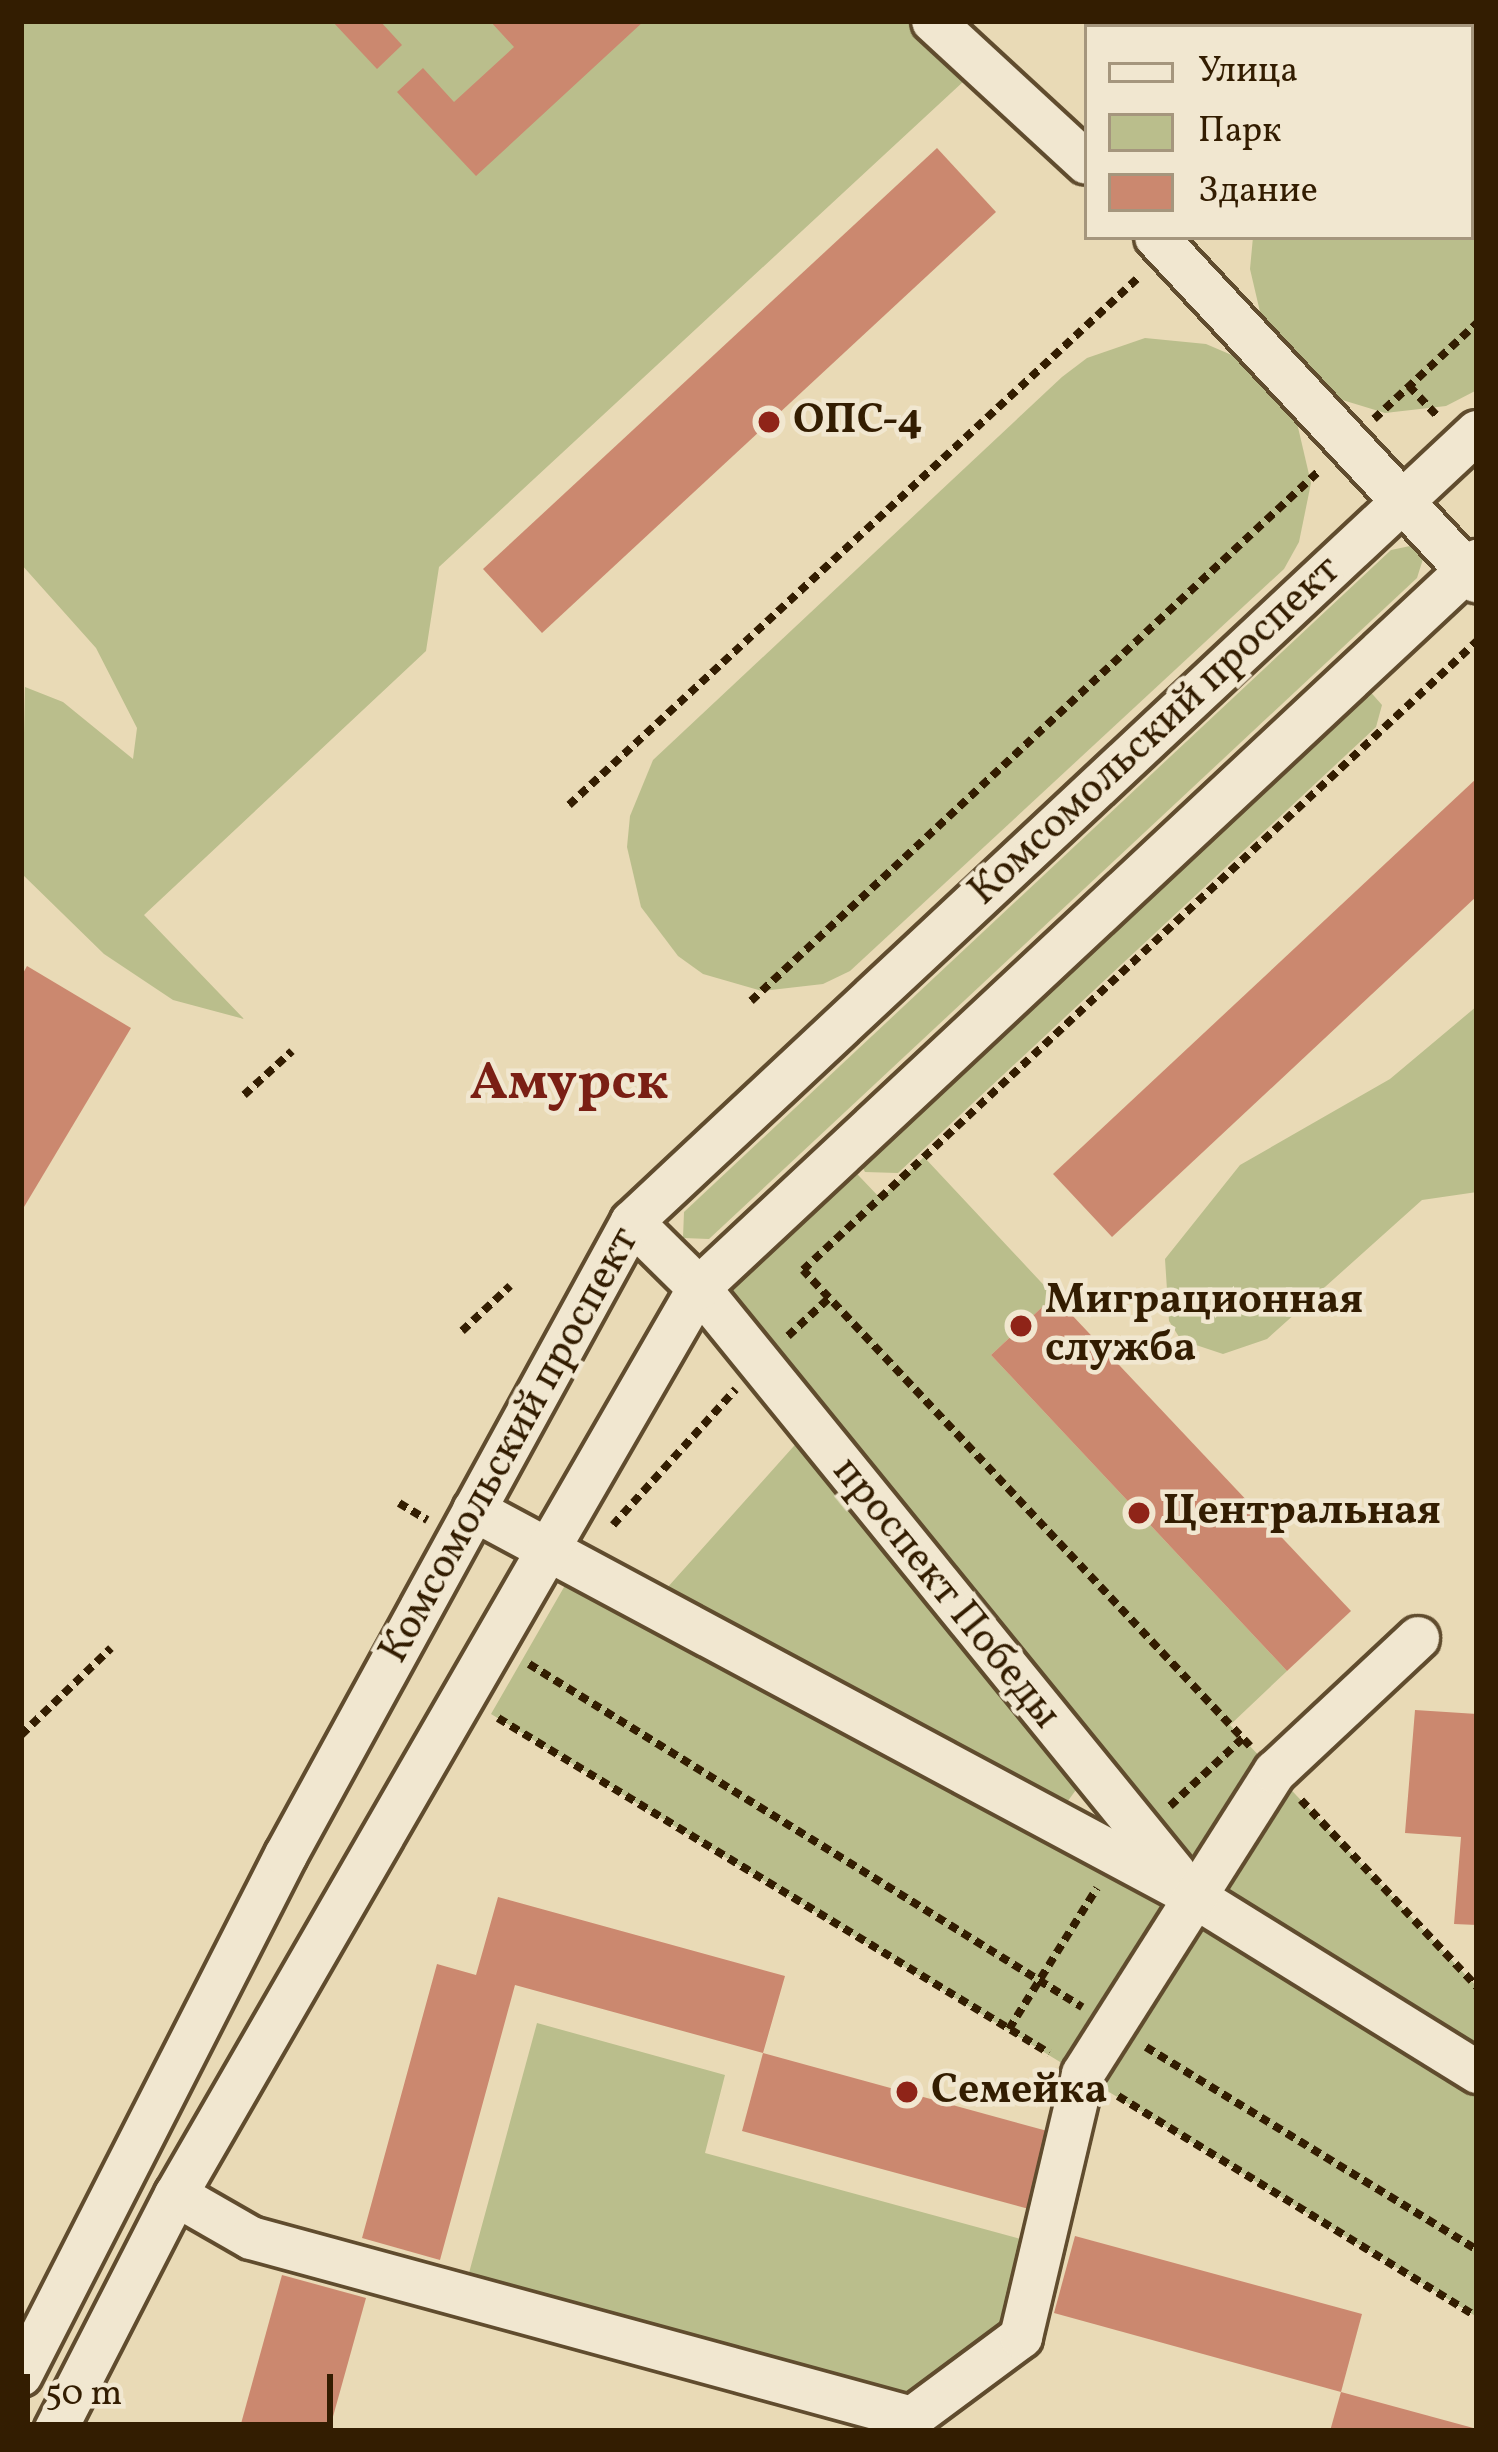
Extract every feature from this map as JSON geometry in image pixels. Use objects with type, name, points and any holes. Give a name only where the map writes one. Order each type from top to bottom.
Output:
[{"type":"street","points":[[932,21],[1084,160]]},
{"type":"street","points":[[1162,243],[1474,571]]},
{"type":"street","name":"Комсомольский проспект","points":[[21,2375],[286,1855],[632,1222],[1477,432]]},
{"type":"street","name":"Комсомольский проспект","points":[[56,2431],[176,2194],[560,1561],[699,1288],[1474,571]]},
{"type":"street","name":"проспект Победы","points":[[632,1222],[699,1288],[1195,1897]]},
{"type":"street","name":"проспект Победы","points":[[474,1510],[560,1561],[1195,1897],[1477,2072]]},
{"type":"street","points":[[176,2194],[251,2238],[912,2418],[1021,2337],[1083,2074],[1275,1772],[1418,1638]]},
{"type":"path","points":[[569,805],[1162,243]]},
{"type":"path","points":[[751,1001],[1477,322]]},
{"type":"path","points":[[1477,641],[803,1270],[1477,1987]]},
{"type":"path","points":[[244,1095],[292,1051]]},
{"type":"path","points":[[462,1330],[510,1286]]},
{"type":"path","points":[[560,1561],[829,1298]]},
{"type":"path","points":[[21,1735],[111,1648]]},
{"type":"path","points":[[523,1660],[1477,2250]]},
{"type":"path","points":[[491,1714],[1477,2317]]},
{"type":"green space","points":[[21,21],[933,21],[978,68],[439,567],[426,651],[144,915],[244,1019],[173,1000],[104,954],[21,873],[25,687],[63,702],[133,759],[137,728],[96,648],[21,564]]},
{"type":"green space","points":[[1477,21],[1477,390],[1446,406],[1385,413],[1326,395],[1264,329],[1250,269],[1253,240],[1474,240],[1474,24],[1442,24]]},
{"type":"green space","points":[[1145,338],[1206,344],[1234,356],[1281,396],[1297,423],[1311,483],[1299,542],[1284,569],[850,971],[823,984],[762,991],[703,974],[678,956],[641,907],[627,847],[630,816],[653,760],[1062,377],[1087,358]]},
{"type":"green space","points":[[1410,546],[1423,559],[1417,578],[709,1239],[683,1238],[684,1212],[1391,550]]},
{"type":"green space","points":[[1367,688],[1382,705],[1376,727],[898,1173],[865,1172],[860,1162]]},
{"type":"green space","points":[[1477,1006],[1477,1192],[1422,1200],[1267,1339],[1223,1354],[1181,1340],[1169,1321],[1165,1259],[1240,1165],[1390,1079]]},
{"type":"green space","points":[[840,1156],[880,1198],[924,1157],[1054,1296],[991,1355],[1287,1671],[1230,1725],[1477,1987],[1477,2317],[491,1714],[575,1568],[650,1607],[810,1428],[699,1288]],"holes":[[[1089,1772],[1140,1834],[1054,1820]]]},
{"type":"green space","points":[[537,2023],[725,2075],[705,2153],[1046,2246],[1021,2337],[912,2418],[463,2295]]},
{"type":"building","points":[[332,21],[380,21],[402,45],[377,69]]},
{"type":"building","points":[[490,21],[644,21],[476,176],[397,92],[423,68],[454,102],[514,47]]},
{"type":"building","points":[[1202,21],[1329,21],[1262,24],[1198,24]]},
{"type":"building","points":[[937,148],[996,212],[542,633],[483,569]]},
{"type":"building","points":[[1477,778],[1477,896],[1112,1237],[1053,1174]]},
{"type":"building","points":[[27,966],[131,1028],[21,1212],[21,977]]},
{"type":"building","points":[[1054,1296],[1351,1611],[1287,1671],[991,1355]]},
{"type":"building","points":[[1415,1710],[1477,1714],[1477,1925],[1454,1924],[1461,1837],[1405,1833]]},
{"type":"building","points":[[498,1897],[785,1976],[763,2053],[515,1985],[440,2260],[362,2238],[437,1964],[476,1975]]},
{"type":"building","points":[[763,2053],[1051,2132],[1029,2209],[742,2131]]},
{"type":"building","points":[[1075,2236],[1362,2314],[1341,2392],[1054,2313]]},
{"type":"building","points":[[282,2275],[366,2298],[329,2431],[239,2431]]},
{"type":"building","points":[[1341,2392],[1477,2429],[1477,2431],[1330,2431]]},
{"type":"place","name":"ОПС-4","points":[[769,422]]},
{"type":"place","name":"Миграционная служба","points":[[1021,1326]]},
{"type":"place","name":"Центральная","points":[[1139,1513]]},
{"type":"place","name":"Семейка","points":[[907,2092]]},
{"type":"district","name":"Амурск","points":[[569,1085]]}]
